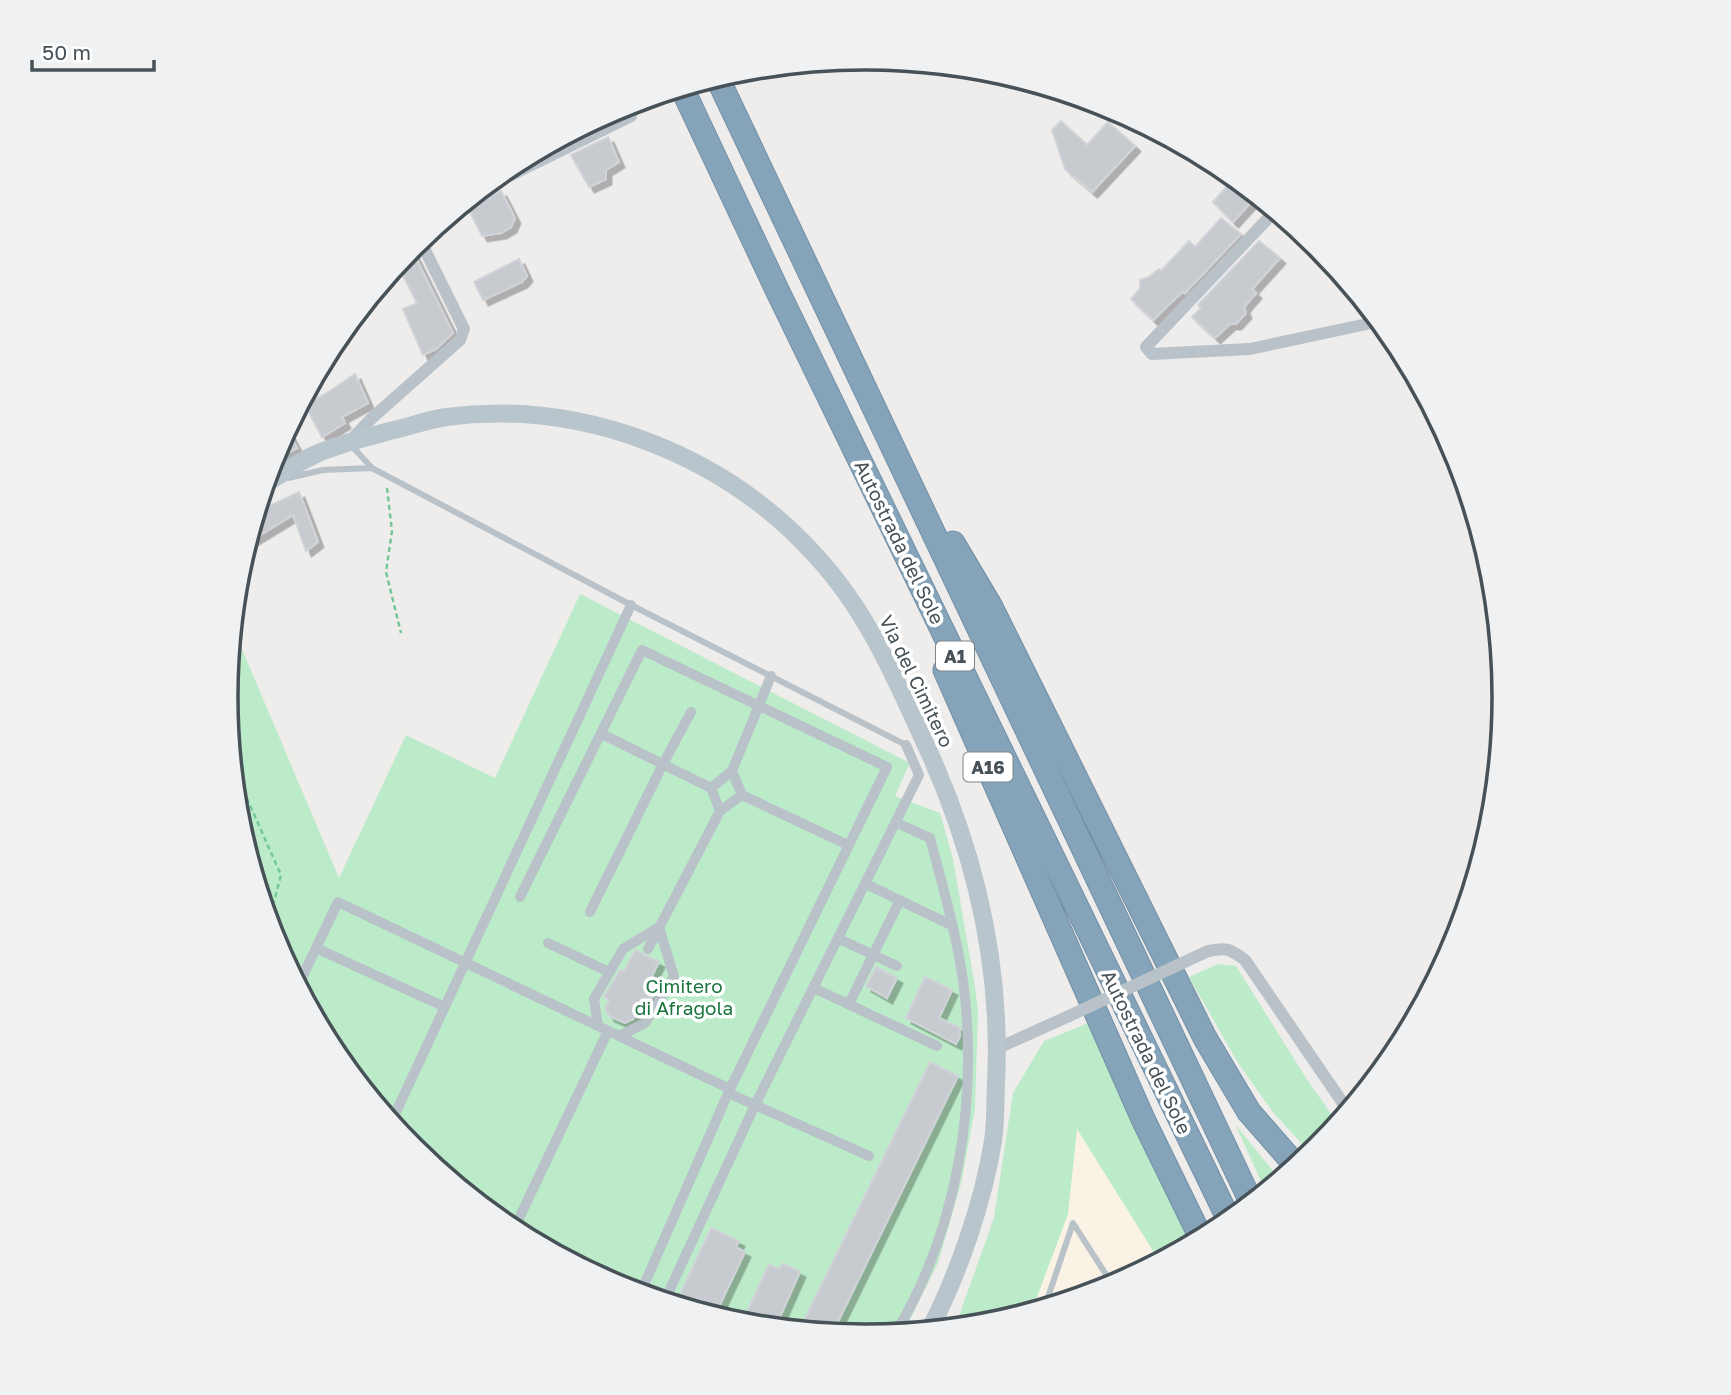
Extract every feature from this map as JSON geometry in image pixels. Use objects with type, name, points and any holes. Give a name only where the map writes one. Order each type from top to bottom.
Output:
[{"type":"highway","name":"Autostrada del Sole","points":[[721,87],[1248,1195]]},
{"type":"highway","name":"Autostrada del Sole","points":[[686,96],[778,292],[1225,1211]]},
{"type":"highway","name":"A16","points":[[778,292],[1143,1119],[1197,1230]]},
{"type":"highway","points":[[879,417],[991,607],[1205,1038],[1249,1112],[1290,1159]]},
{"type":"main road","name":"Via del Cimitero","points":[[279,475],[315,454],[349,442],[443,418],[492,414],[551,417],[600,426],[656,444],[704,467],[745,493],[782,522],[817,557],[879,644],[942,781],[972,866],[985,914],[993,966],[998,1048],[993,1139],[982,1194],[934,1321]]},
{"type":"street","points":[[545,159],[631,116]]},
{"type":"street","points":[[1269,218],[1146,347],[1152,354],[1250,349],[1367,321]]},
{"type":"street","points":[[349,442],[372,418],[460,340],[464,329],[425,251]]},
{"type":"street","points":[[396,1113],[631,606]]},
{"type":"street","points":[[520,897],[642,650],[887,767],[729,1091],[644,1284]]},
{"type":"street","points":[[711,788],[732,771],[771,676]]},
{"type":"street","points":[[590,912],[691,712]]},
{"type":"street","points":[[602,734],[711,788],[720,810]]},
{"type":"street","points":[[668,1293],[755,1105],[919,775],[906,745]]},
{"type":"street","points":[[732,771],[742,795],[848,845]]},
{"type":"street","points":[[648,949],[720,810],[742,795]]},
{"type":"street","points":[[897,822],[930,838],[953,926],[964,988],[968,1037],[967,1099],[958,1166],[934,1255],[900,1324]]},
{"type":"street","points":[[866,884],[953,926]]},
{"type":"street","points":[[849,1004],[900,900]]},
{"type":"street","points":[[303,975],[338,902],[603,1028],[755,1105],[869,1156]]},
{"type":"street","points":[[518,1220],[603,1028],[594,999],[623,948],[659,927]]},
{"type":"street","points":[[619,1036],[645,1023],[674,977],[659,927]]},
{"type":"street","points":[[839,939],[897,966]]},
{"type":"street","points":[[548,943],[609,972]]},
{"type":"street","points":[[316,948],[445,1007]]},
{"type":"street","points":[[998,1048],[1208,951],[1221,948],[1231,950],[1245,960],[1343,1103]]},
{"type":"street","points":[[814,988],[937,1046]]},
{"type":"lane","name":"Via del Cimitero","points":[[349,442],[372,468],[631,606],[906,745]]},
{"type":"lane","points":[[277,480],[323,470],[372,468]]},
{"type":"lane","points":[[1048,1298],[1073,1223],[1107,1276]]},
{"type":"path","points":[[385,475],[392,531],[386,572],[401,633]]},
{"type":"path","points":[[246,796],[281,875],[273,905]]},
{"type":"shaded area","points":[[1077,1128],[1155,1254],[1067,1292],[987,1313]]},
{"type":"green space","name":"Cimitero di Afragola","points":[[580,594],[910,763],[895,796],[940,813],[953,859],[978,1011],[975,1109],[961,1184],[938,1263],[908,1324],[824,1324],[784,1320],[703,1304],[664,1292],[625,1277],[552,1241],[484,1195],[422,1141],[368,1079],[322,1011],[286,938],[271,899],[259,860],[243,779],[238,698],[240,645],[339,878],[406,735],[495,778]]},
{"type":"green space","points":[[1218,964],[1236,966],[1333,1116],[1304,1146],[1272,1111],[1238,1063],[1189,977]]},
{"type":"green space","points":[[1093,1021],[1191,1234],[1155,1254],[1077,1129],[1068,1214],[1035,1302],[957,1318],[994,1218],[1013,1093],[1044,1041]]},
{"type":"green space","points":[[1235,1124],[1274,1173],[1262,1183]]},
{"type":"building","points":[[1061,121],[1087,145],[1108,122],[1135,146],[1092,192],[1065,169],[1052,130]]},
{"type":"building","points":[[608,137],[619,162],[606,170],[606,179],[589,187],[571,155]]},
{"type":"building","points":[[1228,186],[1250,203],[1233,222],[1213,202]]},
{"type":"building","points":[[501,191],[515,218],[511,227],[501,233],[482,236],[470,212]]},
{"type":"building","points":[[1221,218],[1241,234],[1185,293],[1183,291],[1153,320],[1131,299],[1140,289],[1140,280],[1159,269],[1161,271],[1189,241],[1195,247]]},
{"type":"building","points":[[1259,241],[1280,258],[1252,289],[1256,293],[1244,307],[1246,313],[1236,324],[1230,324],[1215,338],[1192,317],[1201,308],[1198,305]]},
{"type":"building","points":[[519,259],[527,276],[522,282],[483,300],[474,282]]},
{"type":"building","points":[[417,260],[453,333],[436,349],[423,355],[403,309],[417,303],[403,275]]},
{"type":"building","points":[[355,374],[368,403],[342,417],[345,423],[322,437],[308,411],[313,400]]},
{"type":"building","points":[[293,441],[297,448],[288,453]]},
{"type":"building","points":[[299,492],[318,542],[306,551],[293,515],[259,536],[268,507]]},
{"type":"building","points":[[635,950],[659,962],[649,982],[659,987],[641,1015],[637,1012],[633,1019],[625,1023],[609,1016],[605,1008],[609,1000],[604,997],[620,970],[624,972]]},
{"type":"building","points":[[876,967],[897,978],[887,998],[866,986]]},
{"type":"building","points":[[925,977],[952,990],[939,1018],[960,1028],[956,1044],[906,1018]]},
{"type":"building","points":[[930,1062],[958,1076],[837,1324],[803,1322]]},
{"type":"building","points":[[711,1228],[739,1241],[736,1247],[745,1252],[719,1307],[679,1297]]},
{"type":"building","points":[[783,1263],[800,1272],[779,1319],[746,1314],[769,1264],[779,1269]]}]
